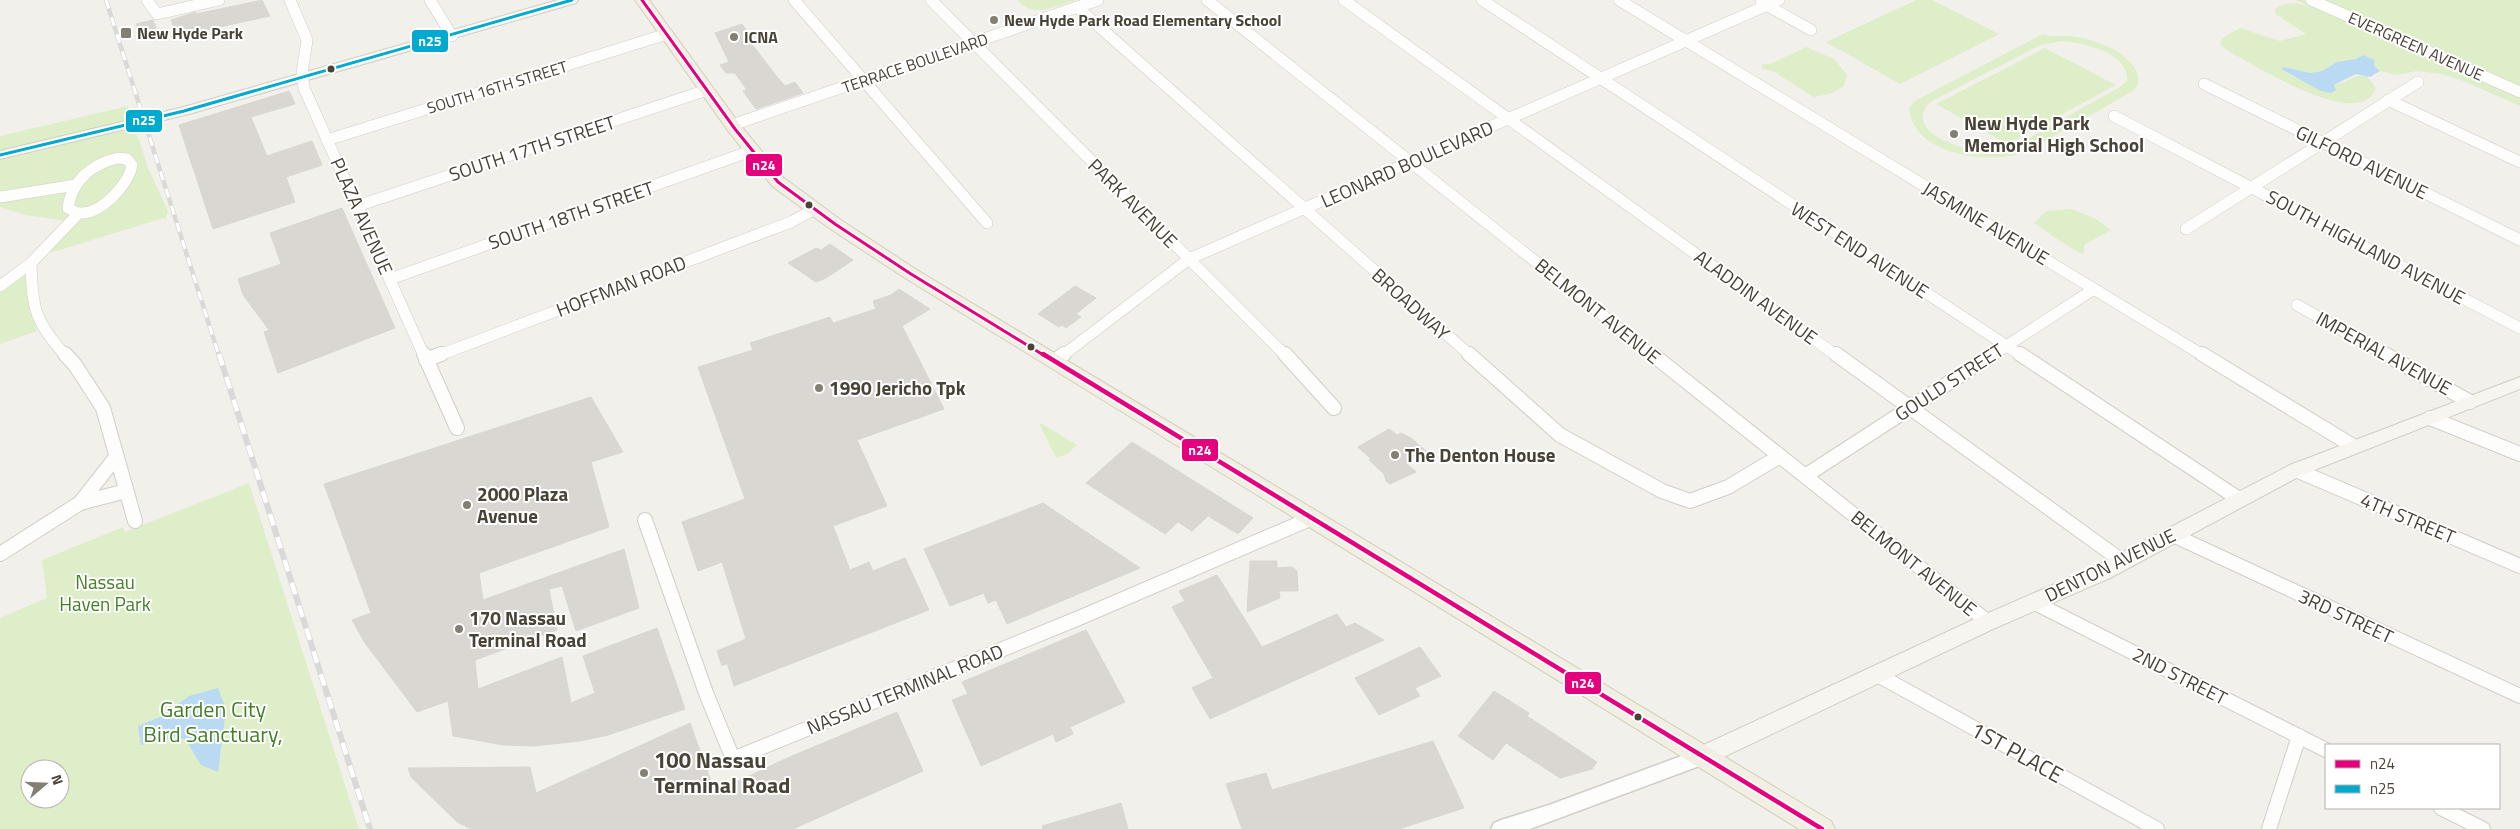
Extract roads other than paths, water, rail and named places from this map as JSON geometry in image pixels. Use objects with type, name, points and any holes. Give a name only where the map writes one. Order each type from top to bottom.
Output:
[{"type":"main road","points":[[0,155],[140,123],[452,36],[572,0]]},
{"type":"main road","points":[[642,0],[751,151],[778,182],[814,209],[891,261],[1703,756],[1812,827]]},
{"type":"main road","name":"DENTON AVENUE","points":[[1703,756],[1988,622],[2102,572],[2296,470],[2353,446],[2520,383]]},
{"type":"street","points":[[147,0],[150,7],[157,14],[219,0]]},
{"type":"street","name":"PLAZA AVENUE","points":[[290,0],[307,40],[302,78],[304,88],[458,428]]},
{"type":"street","points":[[430,0],[452,36]]},
{"type":"street","points":[[794,0],[987,223]]},
{"type":"street","name":"PARK AVENUE","points":[[931,0],[1316,386],[1334,408]]},
{"type":"street","name":"TERRACE BOULEVARD","points":[[732,125],[1098,0]]},
{"type":"street","name":"BELMONT AVENUE","points":[[1207,0],[1988,622]]},
{"type":"street","name":"ALADDIN AVENUE","points":[[1344,0],[2122,561]]},
{"type":"street","name":"WEST END AVENUE","points":[[1482,0],[2239,500]]},
{"type":"street","name":"JASMINE AVENUE","points":[[1619,0],[2353,446]]},
{"type":"street","name":"LEONARD BOULEVARD","points":[[1055,361],[1189,259],[1686,41],[1762,3],[1779,0]]},
{"type":"street","name":"EVERGREEN AVENUE","points":[[2311,0],[2520,92]]},
{"type":"street","points":[[1762,3],[1811,30]]},
{"type":"street","name":"BROADWAY","points":[[1077,7],[1560,435],[1662,491],[1690,501],[1707,497],[1728,487],[1780,456]]},
{"type":"street","name":"SOUTH 16TH STREET","points":[[327,140],[667,34]]},
{"type":"street","points":[[2186,229],[2418,82]]},
{"type":"street","name":"GILFORD AVENUE","points":[[2204,84],[2520,240]]},
{"type":"street","name":"SOUTH 17TH STREET","points":[[357,206],[707,90]]},
{"type":"street","points":[[2388,100],[2520,162]]},
{"type":"street","name":"SOUTH HIGHLAND AVENUE","points":[[2114,116],[2520,328]]},
{"type":"street","name":"SOUTH 18TH STREET","points":[[390,279],[751,151]]},
{"type":"street","points":[[0,286],[31,263],[79,213],[106,201],[121,190],[128,180],[132,165],[127,159],[107,160],[90,168],[70,194],[68,208],[79,213]]},
{"type":"street","points":[[0,197],[76,184]]},
{"type":"street","name":"HOFFMAN ROAD","points":[[426,360],[791,222],[814,209]]},
{"type":"street","points":[[31,263],[32,298],[38,318],[46,334],[66,353],[89,384],[102,408],[135,521]]},
{"type":"street","name":"GOULD STREET","points":[[1804,476],[2094,289]]},
{"type":"street","name":"IMPERIAL AVENUE","points":[[2298,305],[2470,402]]},
{"type":"street","points":[[2430,418],[2520,454]]},
{"type":"street","points":[[80,503],[116,457]]},
{"type":"street","name":"4TH STREET","points":[[2296,470],[2520,566]]},
{"type":"street","points":[[0,554],[80,503],[126,491]]},
{"type":"street","name":"NASSAU TERMINAL ROAD","points":[[645,520],[706,692],[732,759],[1079,618],[1312,518]]},
{"type":"street","name":"3RD STREET","points":[[2173,535],[2520,696]]},
{"type":"street","name":"2ND STREET","points":[[2033,602],[2325,749]]},
{"type":"street","name":"1ST PLACE","points":[[1876,674],[2157,829]]},
{"type":"street","points":[[2270,829],[2299,736]]},
{"type":"street","points":[[1501,829],[1549,814],[1703,756]]},
{"type":"street","points":[[2443,809],[2483,829]]},
{"type":"water","points":[[2363,55],[2375,60],[2374,66],[2380,71],[2370,77],[2356,74],[2334,85],[2336,90],[2331,93],[2321,91],[2281,69],[2284,67],[2310,73],[2322,71],[2337,62],[2356,59]]},
{"type":"water","points":[[218,688],[226,709],[218,772],[201,765],[186,740],[174,737],[141,745],[138,726],[160,717],[189,696]]},
{"type":"railway","points":[[106,0],[219,356]]},
{"type":"railway","points":[[219,354],[370,829]]},
{"type":"place","name":"New Hyde Park Road Elementary School","points":[[994,20]]},
{"type":"place","name":"New Hyde Park","points":[[126,33]]},
{"type":"place","name":"ICNA","points":[[734,37]]},
{"type":"place","name":"New Hyde Park Memorial High School","points":[[1954,134]]},
{"type":"place","name":"1990 Jericho Tpk","points":[[819,388]]},
{"type":"place","name":"The Denton House","points":[[1395,455]]},
{"type":"place","name":"2000 Plaza Avenue","points":[[467,505]]},
{"type":"place","name":"170 Nassau Terminal Road","points":[[459,629]]},
{"type":"place","name":"100 Nassau Terminal Road","points":[[644,773]]},
{"type":"park label","name":"Nassau Haven Park","points":[[105,593]]},
{"type":"park label","name":"Garden City Bird Sanctuary,","points":[[213,722]]}]
